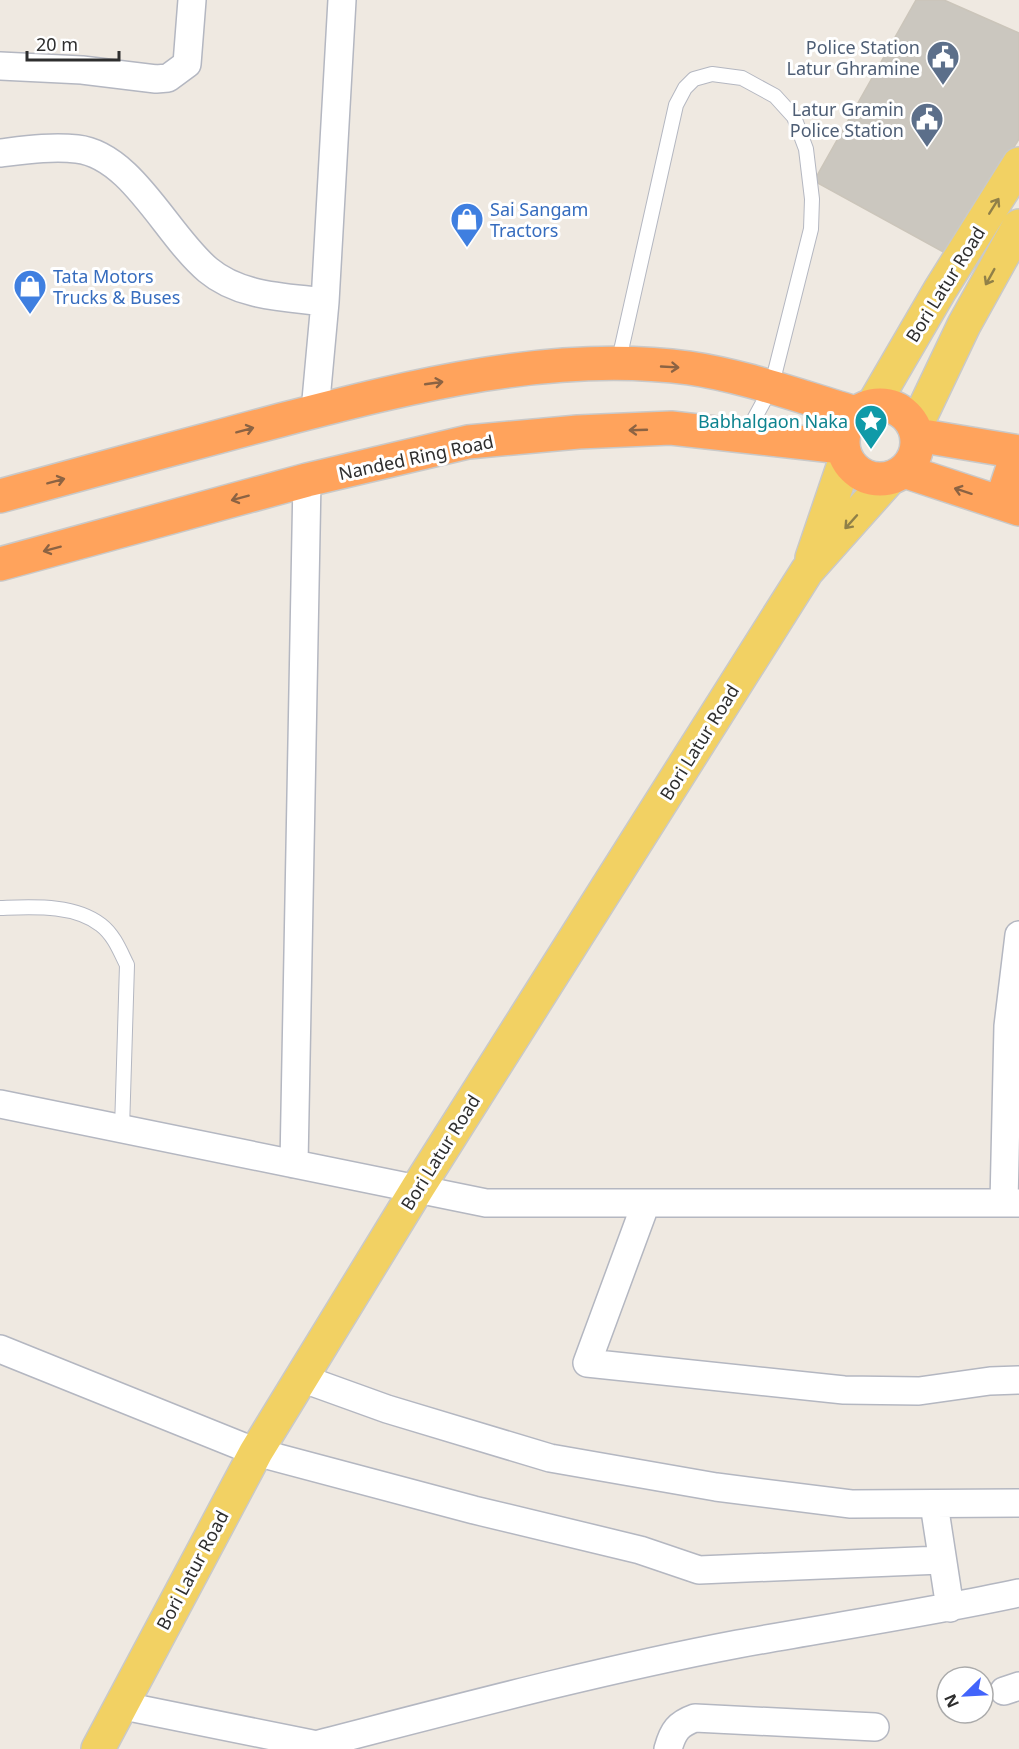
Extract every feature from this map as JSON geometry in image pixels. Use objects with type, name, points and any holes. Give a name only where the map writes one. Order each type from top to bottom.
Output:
[{"type":"highway","points":[[0,496],[315,411],[422,385],[545,367],[618,364],[690,368],[864,409],[890,406],[905,414],[916,432],[915,455],[897,475]]},
{"type":"highway","points":[[864,409],[844,428],[844,452],[857,471],[873,479],[897,475],[1010,506],[1018,452],[916,432]]},
{"type":"highway","name":"Nanded Ring Road","points":[[0,564],[307,480],[468,442],[578,432],[671,428],[746,434],[844,452]]},
{"type":"main road","name":"Bori Latur Road","points":[[864,409],[1019,165]]},
{"type":"main road","name":"Bori Latur Road","points":[[916,432],[964,325],[1019,226]]},
{"type":"main road","name":"Bori Latur Road","points":[[807,571],[844,452]]},
{"type":"main road","name":"Bori Latur Road","points":[[98,1749],[256,1452],[417,1189],[807,571],[897,475]]},
{"type":"street","points":[[0,66],[82,70],[156,79],[168,78],[187,64],[192,0]]},
{"type":"street","points":[[315,411],[325,302],[342,0]]},
{"type":"street","points":[[0,153],[52,148],[79,149],[106,158],[124,171],[172,233],[209,271],[253,293],[325,302]]},
{"type":"street","points":[[294,1164],[307,480]]},
{"type":"street","points":[[0,1104],[486,1203],[1012,1203],[1008,1026],[1019,935]]},
{"type":"street","points":[[646,1203],[588,1363],[844,1390],[919,1391],[990,1381],[1019,1380]]},
{"type":"street","points":[[0,1349],[256,1452],[640,1550],[699,1570],[941,1560]]},
{"type":"street","points":[[301,1378],[387,1409],[550,1458],[716,1487],[840,1503],[1019,1503]]},
{"type":"street","points":[[934,1504],[950,1608]]},
{"type":"street","points":[[119,1706],[322,1748],[536,1688],[737,1644],[950,1608],[1019,1593]]},
{"type":"street","points":[[668,1749],[672,1734],[680,1723],[695,1718],[875,1727]]},
{"type":"lane","points":[[618,364],[676,105],[694,79],[712,74],[742,78],[776,96],[794,117],[806,148],[812,199],[811,229],[771,388],[746,434]]},
{"type":"lane","points":[[0,908],[42,907],[69,911],[101,925],[115,941],[127,965],[122,1129]]},
{"type":"building","name":"Police Station Latur Ghramine","points":[[916,0],[944,0],[1019,33],[1019,139],[947,254],[814,181]]},
{"type":"place","name":"Police Station Latur Ghramine","points":[[943,86]]},
{"type":"place","name":"Latur Gramin Police Station","points":[[927,148]]},
{"type":"place","name":"Sai Sangam Tractors","points":[[467,248]]},
{"type":"place","name":"Tata Motors Trucks & Buses","points":[[30,315]]},
{"type":"place","name":"Babhalgaon Naka","points":[[871,450]]}]
